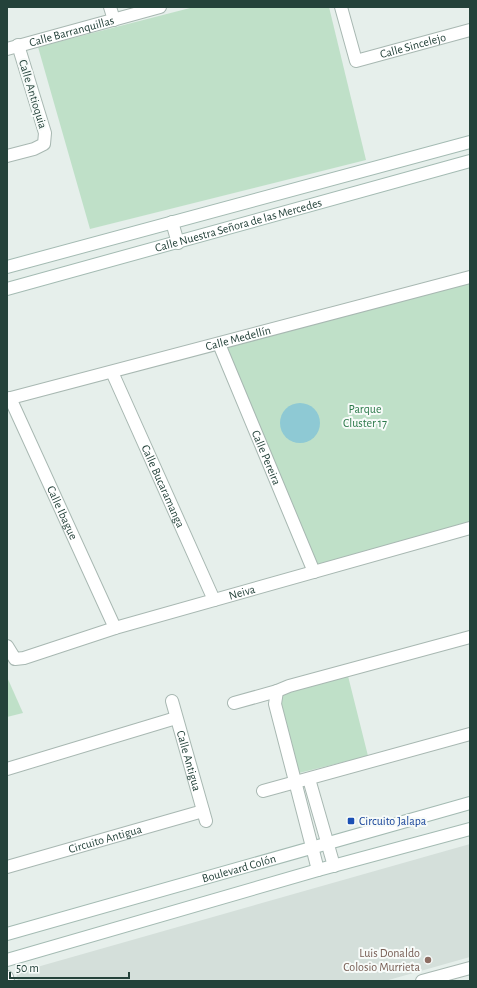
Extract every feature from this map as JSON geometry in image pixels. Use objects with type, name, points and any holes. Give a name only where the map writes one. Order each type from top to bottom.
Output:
[{"type":"street","points":[[110,7],[114,20]]},
{"type":"street","name":"Calle Barranquillas","points":[[13,47],[160,7]]},
{"type":"street","name":"Calle Sincelejo","points":[[341,7],[356,61],[470,30]]},
{"type":"street","name":"Calle Antioquia","points":[[7,156],[34,149],[44,144],[45,132],[13,47]]},
{"type":"street","name":"Calle Nuestra Señora de las Mercedes","points":[[7,267],[470,142]]},
{"type":"street","name":"Calle Nuestra Señora de las Mercedes","points":[[7,289],[470,161]]},
{"type":"street","points":[[172,222],[178,242]]},
{"type":"street","name":"Calle Medellín","points":[[9,398],[470,277]]},
{"type":"street","name":"Calle Pereira","points":[[219,344],[314,572]]},
{"type":"street","name":"Calle Bucaramanga","points":[[112,372],[214,600]]},
{"type":"street","name":"Calle Ibague","points":[[9,398],[115,628]]},
{"type":"street","name":"Neiva","points":[[7,646],[16,659],[24,658],[115,628],[470,528]]},
{"type":"street","points":[[234,703],[277,691],[289,686],[470,636]]},
{"type":"street","points":[[277,691],[275,704],[318,870]]},
{"type":"street","name":"Calle Antigua","points":[[172,701],[204,816]]},
{"type":"street","points":[[7,769],[176,718]]},
{"type":"street","points":[[263,791],[470,734]]},
{"type":"street","points":[[309,779],[334,866]]},
{"type":"street","name":"Boulevard Colón","points":[[7,934],[312,846],[470,803]]},
{"type":"street","name":"Circuito Antigua","points":[[7,867],[204,816]]},
{"type":"street","name":"Boulevard Colón","points":[[7,960],[318,870],[470,829]]},
{"type":"street","points":[[422,981],[470,968]]},
{"type":"street","points":[[7,977],[8,981]]},
{"type":"shaded area","points":[[470,844],[470,957],[385,981],[18,981],[16,973]]},
{"type":"green space","points":[[194,7],[329,7],[366,160],[90,229],[38,47]]},
{"type":"green space","name":"Parque Cluster 17","points":[[469,282],[470,523],[317,571],[220,344]]},
{"type":"green space","points":[[348,676],[368,756],[299,773],[279,693]]},
{"type":"green space","points":[[7,677],[23,713],[7,717]]},
{"type":"water","points":[[296,403],[304,403],[311,406],[317,412],[320,423],[317,434],[311,440],[304,443],[296,443],[289,440],[283,434],[280,427],[280,419],[283,412],[289,406]]},
{"type":"place","name":"Circuito Jalapa","points":[[351,821]]},
{"type":"place","name":"Luis Donaldo Colosio Murrieta","points":[[428,960]]}]
